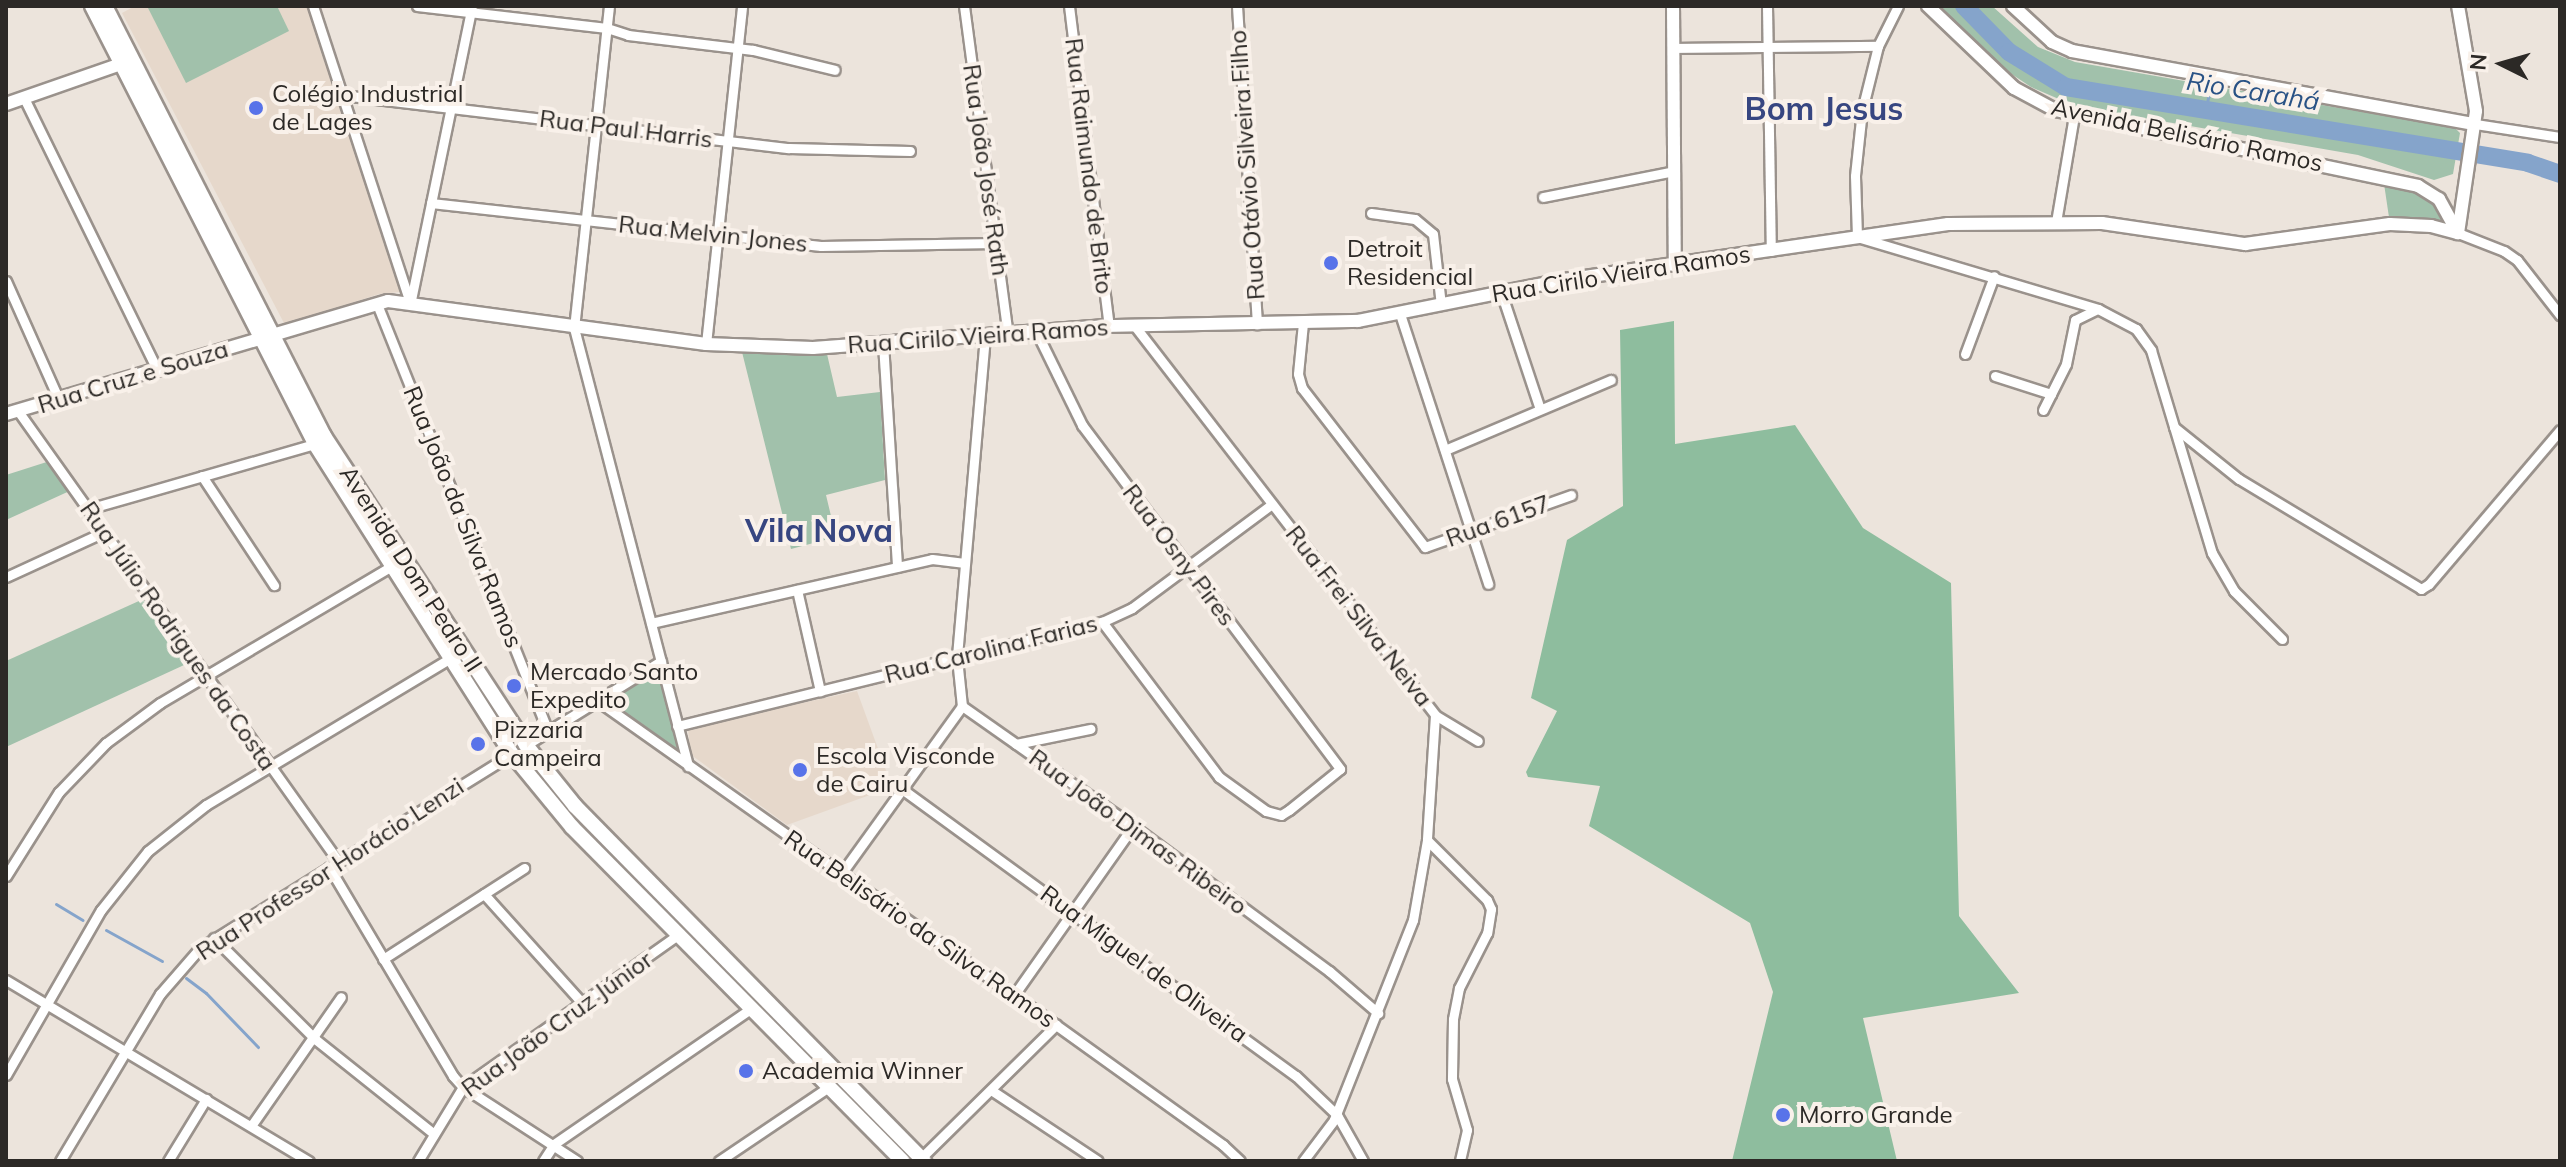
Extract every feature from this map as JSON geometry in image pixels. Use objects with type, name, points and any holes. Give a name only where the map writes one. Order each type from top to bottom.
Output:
[{"type":"main road","name":"Avenida Dom Pedro II","points":[[92,6],[266,337],[334,452],[526,745],[575,806],[922,1160]]},
{"type":"main road","name":"Avenida Dom Pedro II","points":[[105,6],[315,444],[512,754],[572,827],[903,1161]]},
{"type":"main road","points":[[1673,6],[1675,264]]},
{"type":"main road","name":"Avenida Belisário Ramos","points":[[1928,6],[2014,88],[2044,105],[2074,116],[2418,186],[2439,199],[2458,233]]},
{"type":"main road","points":[[2013,6],[2052,42],[2072,51],[2474,130]]},
{"type":"main road","points":[[2458,6],[2474,88],[2474,130],[2458,233]]},
{"type":"main road","points":[[6,104],[121,64]]},
{"type":"main road","name":"Rua Cirilo Vieira Ramos","points":[[266,337],[377,304],[410,303],[706,344],[790,348],[1109,326],[1303,323],[1400,314],[1501,292],[1948,224],[2114,224],[2245,244],[2390,224],[2431,226],[2458,233]]},
{"type":"main road","name":"Rua Cruz e Souza","points":[[12,412],[266,337]]},
{"type":"street","points":[[313,6],[410,303]]},
{"type":"street","points":[[417,6],[471,9],[607,28],[628,35],[737,48],[835,70]]},
{"type":"street","points":[[609,6],[574,328],[688,766]]},
{"type":"street","points":[[706,344],[742,6]]},
{"type":"street","name":"Rua João José Rath","points":[[964,6],[1008,334]]},
{"type":"street","name":"Rua Raimundo de Brito","points":[[1069,6],[1109,326]]},
{"type":"street","name":"Rua Otávio Silveira Filho","points":[[1237,6],[1257,324]]},
{"type":"street","points":[[1767,6],[1771,251]]},
{"type":"street","points":[[1898,6],[1878,46],[1862,110],[1856,162],[1857,237],[2098,309],[2124,320],[2144,338],[2174,427],[2201,525],[2222,573],[2254,614],[2282,639]]},
{"type":"street","points":[[410,303],[471,9]]},
{"type":"street","points":[[1674,48],[1878,46]]},
{"type":"street","name":"Rua Paul Harris","points":[[342,95],[789,148],[910,151]]},
{"type":"street","points":[[24,98],[158,371]]},
{"type":"street","points":[[2056,222],[2074,116]]},
{"type":"street","points":[[2474,130],[2560,137]]},
{"type":"street","points":[[1543,197],[1674,171]]},
{"type":"street","name":"Rua Melvin Jones","points":[[431,203],[833,246],[996,243]]},
{"type":"street","points":[[1371,213],[1415,219],[1433,234],[1441,305]]},
{"type":"street","points":[[2458,233],[2504,251],[2517,260],[2560,315]]},
{"type":"street","points":[[1965,354],[1994,276]]},
{"type":"street","points":[[6,281],[59,400]]},
{"type":"street","points":[[1501,292],[1540,409]]},
{"type":"street","name":"Rua João da Silva Ramos","points":[[377,304],[548,731]]},
{"type":"street","points":[[2043,410],[2066,364],[2075,320],[2098,309]]},
{"type":"street","points":[[1400,314],[1488,584]]},
{"type":"street","name":"Rua 6157","points":[[1303,323],[1298,374],[1302,388],[1425,547],[1571,495]]},
{"type":"street","name":"Rua Frei Silva Neiva","points":[[1134,325],[1435,715],[1427,840],[1417,905],[1337,1115],[1303,1161]]},
{"type":"street","name":"Rua Osny Pires","points":[[1036,331],[1082,425],[1340,769],[1281,815],[1257,806],[1219,777],[1102,622]]},
{"type":"street","points":[[841,874],[962,706],[957,658],[985,336]]},
{"type":"street","points":[[883,343],[897,567]]},
{"type":"street","points":[[1995,376],[2051,394]]},
{"type":"street","points":[[1445,450],[1611,380]]},
{"type":"street","name":"Rua Júlio Rodrigues da Costa","points":[[12,412],[88,509],[338,861]]},
{"type":"street","points":[[2174,427],[2239,479],[2421,589],[2429,584],[2560,430]]},
{"type":"street","points":[[88,509],[315,444]]},
{"type":"street","points":[[202,476],[274,585]]},
{"type":"street","name":"Rua Carolina Farias","points":[[677,726],[1102,622],[1132,608],[1272,504]]},
{"type":"street","points":[[6,577],[104,532]]},
{"type":"street","points":[[651,623],[932,559],[965,563]]},
{"type":"street","points":[[6,876],[40,818],[84,763],[132,722],[392,566]]},
{"type":"street","points":[[797,590],[820,691]]},
{"type":"street","points":[[6,1075],[101,910],[148,851],[185,819],[451,658]]},
{"type":"street","points":[[526,745],[661,661]]},
{"type":"street","name":"Rua Belisário da Silva Ramos","points":[[598,701],[1056,1025],[1223,1145],[1240,1161]]},
{"type":"street","name":"Rua João Dimas Ribeiro","points":[[962,706],[1133,826],[1329,971],[1378,1013]]},
{"type":"street","points":[[1435,715],[1478,741]]},
{"type":"street","points":[[1016,744],[1090,729]]},
{"type":"street","name":"Rua Professor Horácio Lenzi","points":[[60,1161],[171,979],[214,938],[512,754]]},
{"type":"street","name":"Rua Miguel de Oliveira","points":[[902,789],[1272,1057],[1337,1115],[1363,1161]]},
{"type":"street","points":[[1014,995],[1133,826]]},
{"type":"street","points":[[1427,840],[1487,900],[1491,909],[1487,933],[1459,988],[1453,1019],[1452,1079],[1467,1130],[1460,1161]]},
{"type":"street","points":[[329,867],[463,1087],[577,1161]]},
{"type":"street","points":[[383,959],[524,868]]},
{"type":"street","points":[[484,894],[582,1003]]},
{"type":"street","name":"Rua João Cruz Júnior","points":[[418,1161],[463,1087],[679,934]]},
{"type":"street","points":[[214,938],[315,1039],[434,1134]]},
{"type":"street","points":[[6,980],[251,1126],[293,1157],[309,1161]]},
{"type":"street","points":[[251,1126],[315,1039],[341,997]]},
{"type":"street","points":[[543,1161],[554,1144],[752,1008]]},
{"type":"street","points":[[922,1160],[1056,1025]]},
{"type":"street","points":[[719,1161],[830,1086]]},
{"type":"street","points":[[991,1090],[1098,1161]]},
{"type":"street","points":[[168,1161],[206,1099]]},
{"type":"shaded area","name":"Colégio Industrial de Lages","points":[[135,6],[307,6],[400,292],[379,294],[285,325],[122,13]]},
{"type":"shaded area","name":"Escola Visconde de Cairu","points":[[857,691],[892,787],[787,825],[690,754],[688,728]]},
{"type":"green space","points":[[147,6],[277,6],[289,31],[186,83]]},
{"type":"green space","points":[[1937,6],[1992,6],[2038,47],[2075,62],[2455,128],[2460,133],[2453,174],[2434,180],[2358,155],[2075,106],[2031,87],[2004,69]]},
{"type":"green space","points":[[2383,177],[2430,192],[2458,233],[2390,224]]},
{"type":"green space","points":[[1674,321],[1675,444],[1795,425],[1863,528],[1951,583],[1959,916],[2019,993],[1863,1018],[1897,1161],[1732,1161],[1773,992],[1750,923],[1589,826],[1600,786],[1528,777],[1526,772],[1557,711],[1531,698],[1567,540],[1623,506],[1620,330]]},
{"type":"green space","points":[[742,352],[827,354],[837,397],[880,392],[885,480],[826,495],[836,537],[791,549]]},
{"type":"green space","points":[[53,460],[74,489],[6,520],[6,475]]},
{"type":"green space","points":[[329,462],[350,485],[515,738],[915,1161],[908,1161],[568,812],[531,767]]},
{"type":"green space","points":[[150,596],[195,660],[6,747],[6,661]]},
{"type":"green space","points":[[659,671],[678,751],[609,701]]},
{"type":"waterway","name":"Rio Carahá","points":[[1964,6],[2009,52],[2066,87],[2528,163],[2560,174]]},
{"type":"waterway","points":[[2205,111],[2210,90]]},
{"type":"waterway","points":[[56,904],[83,920]]},
{"type":"waterway","points":[[106,930],[162,961]]},
{"type":"waterway","points":[[186,978],[206,993],[258,1047]]},
{"type":"place","name":"Colégio Industrial de Lages","points":[[256,108]]},
{"type":"place","name":"Detroit Residencial","points":[[1331,263]]},
{"type":"place","name":"Mercado Santo Expedito","points":[[514,686]]},
{"type":"place","name":"Pizzaria Campeira","points":[[478,744]]},
{"type":"place","name":"Escola Visconde de Cairu","points":[[800,770]]},
{"type":"place","name":"Academia Winner","points":[[746,1071]]},
{"type":"place","name":"Morro Grande","points":[[1783,1115]]},
{"type":"district","name":"Bom Jesus","points":[[1824,108]]},
{"type":"district","name":"Vila Nova","points":[[819,530]]}]
